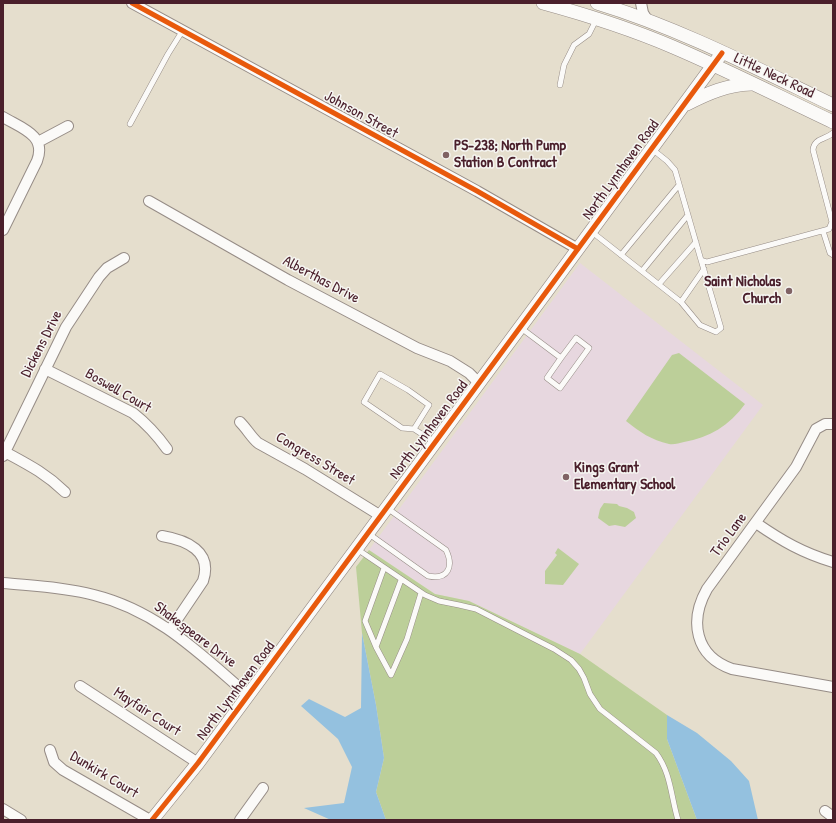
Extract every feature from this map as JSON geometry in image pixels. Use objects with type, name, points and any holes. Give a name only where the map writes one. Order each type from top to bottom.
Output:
[{"type":"street","name":"Johnson Street","points":[[132,3],[477,191],[578,249]]},
{"type":"street","name":"Little Neck Road","points":[[544,3],[597,19],[665,44],[833,122]]},
{"type":"street","points":[[641,3],[643,12],[648,21]]},
{"type":"street","name":"Little Neck Road","points":[[604,4],[699,42],[833,105]]},
{"type":"street","name":"North Lynnhaven Road","points":[[151,820],[198,763],[248,696],[722,53]]},
{"type":"street","points":[[683,106],[706,94],[723,88],[737,84],[752,84]]},
{"type":"street","points":[[3,117],[31,133],[38,142],[40,149],[39,156],[3,230]]},
{"type":"street","points":[[38,142],[68,126]]},
{"type":"street","name":"Alberthas Drive","points":[[149,201],[288,280],[417,348],[450,362],[468,373],[479,384]]},
{"type":"street","name":"Dickens Drive","points":[[4,454],[66,327],[86,295],[107,268],[124,258]]},
{"type":"street","name":"Boswell Court","points":[[45,368],[133,413],[156,434],[167,449]]},
{"type":"street","name":"Congress Street","points":[[240,422],[258,443],[384,512]]},
{"type":"street","name":"Trio Lane","points":[[829,424],[816,429],[796,467],[707,589],[698,609],[697,625],[700,640],[704,649],[710,656],[724,666],[833,687]]},
{"type":"street","points":[[4,454],[39,470],[64,492]]},
{"type":"street","points":[[756,523],[780,540],[833,562]]},
{"type":"street","points":[[162,536],[182,541],[194,547],[199,552],[205,565],[206,574],[203,581],[170,630]]},
{"type":"street","name":"Shakespeare Drive","points":[[3,583],[93,594],[135,609],[170,630],[248,696]]},
{"type":"street","name":"Mayfair Court","points":[[80,686],[198,763]]},
{"type":"street","name":"Dunkirk Court","points":[[50,750],[54,762],[63,770],[151,820]]},
{"type":"street","points":[[240,820],[263,788]]},
{"type":"street","points":[[3,809],[21,820]]},
{"type":"street","points":[[824,811],[833,817]]},
{"type":"lane","points":[[560,85],[564,65],[574,45],[589,34],[597,19]]},
{"type":"lane","points":[[130,124],[183,30]]},
{"type":"lane","points":[[702,260],[707,262],[828,229],[832,222],[813,150],[816,142],[832,136]]},
{"type":"lane","points":[[591,231],[681,302],[700,325],[716,332],[721,328],[675,170],[668,161],[652,148]]},
{"type":"lane","points":[[621,255],[679,185]]},
{"type":"lane","points":[[642,271],[688,215]]},
{"type":"lane","points":[[823,231],[830,253],[833,255]]},
{"type":"lane","points":[[660,284],[696,242]]},
{"type":"lane","points":[[681,302],[704,269]]},
{"type":"lane","points":[[520,328],[561,358]]},
{"type":"lane","points":[[576,338],[589,348],[560,388],[546,378],[561,358],[576,338]]},
{"type":"lane","points":[[414,429],[429,405],[408,390],[380,374],[364,402],[402,428],[414,429],[434,443]]},
{"type":"lane","points":[[368,533],[428,576],[442,576],[447,572],[449,560],[446,550],[384,512]]},
{"type":"lane","points":[[356,549],[421,593],[439,601],[459,604],[476,610],[571,660],[579,669],[590,694],[600,709],[650,748],[662,761],[668,778],[678,820]]},
{"type":"lane","points":[[384,568],[365,621],[376,647],[391,675],[407,639],[421,593]]},
{"type":"lane","points":[[376,647],[401,580]]},
{"type":"shaded area","name":"Kings Grant Elementary School","points":[[580,263],[763,405],[580,654],[469,601],[435,594],[369,550]]},
{"type":"green space","points":[[679,353],[745,404],[726,424],[710,434],[693,440],[671,444],[651,438],[626,421],[672,355]]},
{"type":"green space","points":[[604,503],[617,504],[627,508],[634,512],[636,518],[625,527],[615,525],[609,526],[598,518],[600,509]]},
{"type":"green space","points":[[558,548],[579,564],[563,585],[545,584],[545,571],[557,555],[555,553]]},
{"type":"green space","points":[[369,550],[435,594],[469,601],[580,654],[667,715],[667,739],[697,820],[386,820],[376,792],[384,758],[376,705],[362,633],[356,567]]},
{"type":"water","points":[[362,633],[376,705],[384,758],[376,792],[386,820],[331,820],[304,808],[344,803],[352,767],[338,739],[301,706],[309,699],[345,717],[361,708]]},
{"type":"water","points":[[667,715],[697,733],[731,761],[749,781],[758,820],[697,820],[667,739]]},
{"type":"cycle path","points":[[132,3],[477,191],[578,249]]},
{"type":"cycle path","points":[[152,820],[198,763],[722,53]]},
{"type":"place","name":"PS-238; North Pump Station B Contract","points":[[446,155]]},
{"type":"place","name":"Saint Nicholas Church","points":[[789,291]]},
{"type":"place","name":"Kings Grant Elementary School","points":[[566,477]]}]
